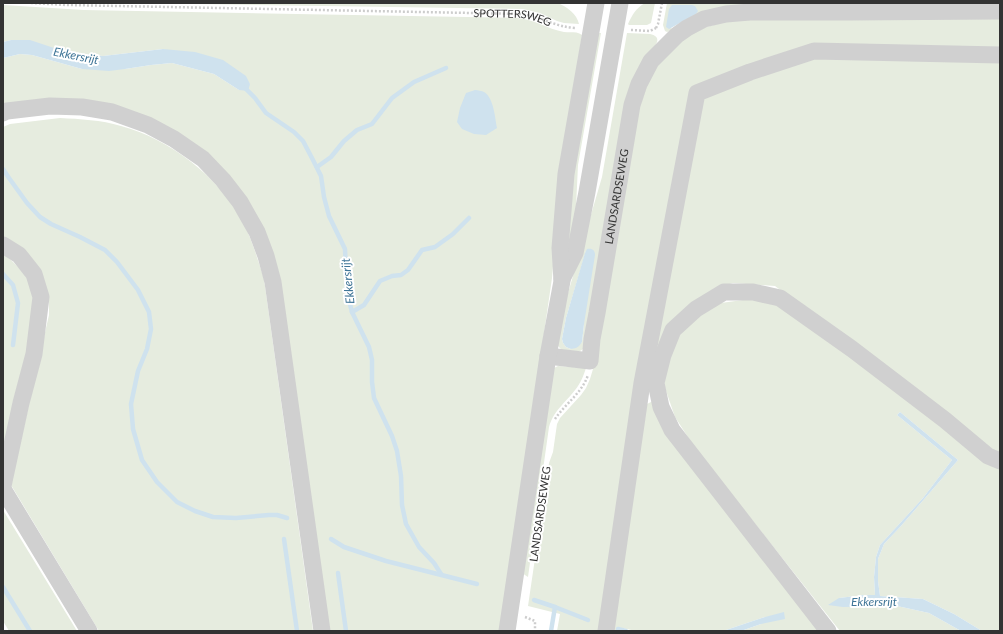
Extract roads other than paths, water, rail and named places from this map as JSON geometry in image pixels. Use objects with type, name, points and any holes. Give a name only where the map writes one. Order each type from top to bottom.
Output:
[{"type":"street","name":"LANDSARDSEWEG","points":[[507,631],[548,356],[562,281],[560,248],[566,174],[596,3]]},
{"type":"street","name":"LANDSARDSEWEG","points":[[562,281],[575,253],[620,3]]},
{"type":"street","name":"LANDSARDSEWEG","points":[[548,356],[590,361],[592,339],[632,105],[639,84],[651,61],[677,35],[687,28],[704,20],[726,14],[750,12],[1000,11]]},
{"type":"street","points":[[606,631],[698,93],[750,72],[814,51],[1000,55]]},
{"type":"street","points":[[3,113],[7,111],[50,106],[82,107],[112,112],[148,125],[174,139],[203,159],[223,180],[240,202],[257,232],[266,256],[273,282],[322,631]]},
{"type":"street","points":[[3,245],[19,255],[34,274],[41,297],[34,354],[21,403],[3,486]]},
{"type":"street","points":[[649,383],[673,330],[696,309],[724,292],[753,292],[780,298],[852,349],[988,456],[1000,461]]},
{"type":"street","points":[[649,383],[672,430],[828,631]]},
{"type":"street","points":[[3,489],[89,631]]},
{"type":"water","points":[[672,5],[692,5],[695,6],[698,11],[696,14],[669,29],[666,27],[669,9]]},
{"type":"water","points":[[11,40],[30,40],[57,49],[80,54],[103,56],[163,49],[195,52],[223,60],[246,76],[250,84],[248,91],[239,90],[214,74],[172,63],[109,71],[82,69],[32,55],[20,54],[3,58],[3,42]]},
{"type":"water","points":[[479,90],[487,95],[494,108],[497,128],[486,135],[474,134],[462,129],[457,122],[460,108],[466,93]]},
{"type":"water","points":[[587,249],[593,250],[595,255],[582,342],[576,348],[571,349],[566,347],[562,339],[566,318]]},
{"type":"water","points":[[900,412],[958,460],[884,544],[878,559],[880,596],[923,599],[954,614],[982,631],[961,631],[929,613],[897,606],[843,607],[828,605],[839,598],[875,595],[874,577],[876,557],[880,545],[923,498],[952,460],[897,415]]},
{"type":"water","points":[[784,612],[785,619],[761,624],[741,631],[723,631],[765,617]]},
{"type":"waterway","points":[[317,167],[331,157],[344,141],[357,130],[372,124],[392,98],[414,82],[446,68]]},
{"type":"waterway","name":"Ekkersrijt","points":[[245,88],[255,98],[266,113],[294,132],[303,141],[321,176],[329,216],[345,249],[347,293],[352,312],[369,347],[372,360],[374,398],[392,436],[397,451],[401,476],[402,505],[406,524],[419,547],[434,563],[441,574]]},
{"type":"waterway","name":"Ekkersrijt","points":[[3,169],[27,203],[40,217],[51,224],[105,250],[117,262],[138,290],[149,312],[151,329],[147,349],[138,371],[131,404],[133,429],[142,460],[157,482],[177,502],[195,511],[213,517],[236,518],[277,515],[287,518]]},
{"type":"waterway","points":[[352,312],[364,305],[380,281],[392,276],[401,275],[408,270],[422,250],[435,247],[453,234],[469,218]]},
{"type":"waterway","points":[[3,274],[13,285],[18,303],[13,345]]},
{"type":"waterway","points":[[284,539],[297,631]]},
{"type":"waterway","name":"Ekkersrijt","points":[[331,539],[344,547],[386,561],[477,584]]},
{"type":"waterway","points":[[338,573],[346,631]]},
{"type":"waterway","points":[[3,587],[30,631]]},
{"type":"waterway","name":"Ekkersrijt","points":[[534,600],[555,607],[551,631]]},
{"type":"waterway","name":"Ekkersrijt","points":[[555,607],[588,620]]},
{"type":"waterway","name":"Ekkersrijt","points":[[618,629],[626,631]]}]
